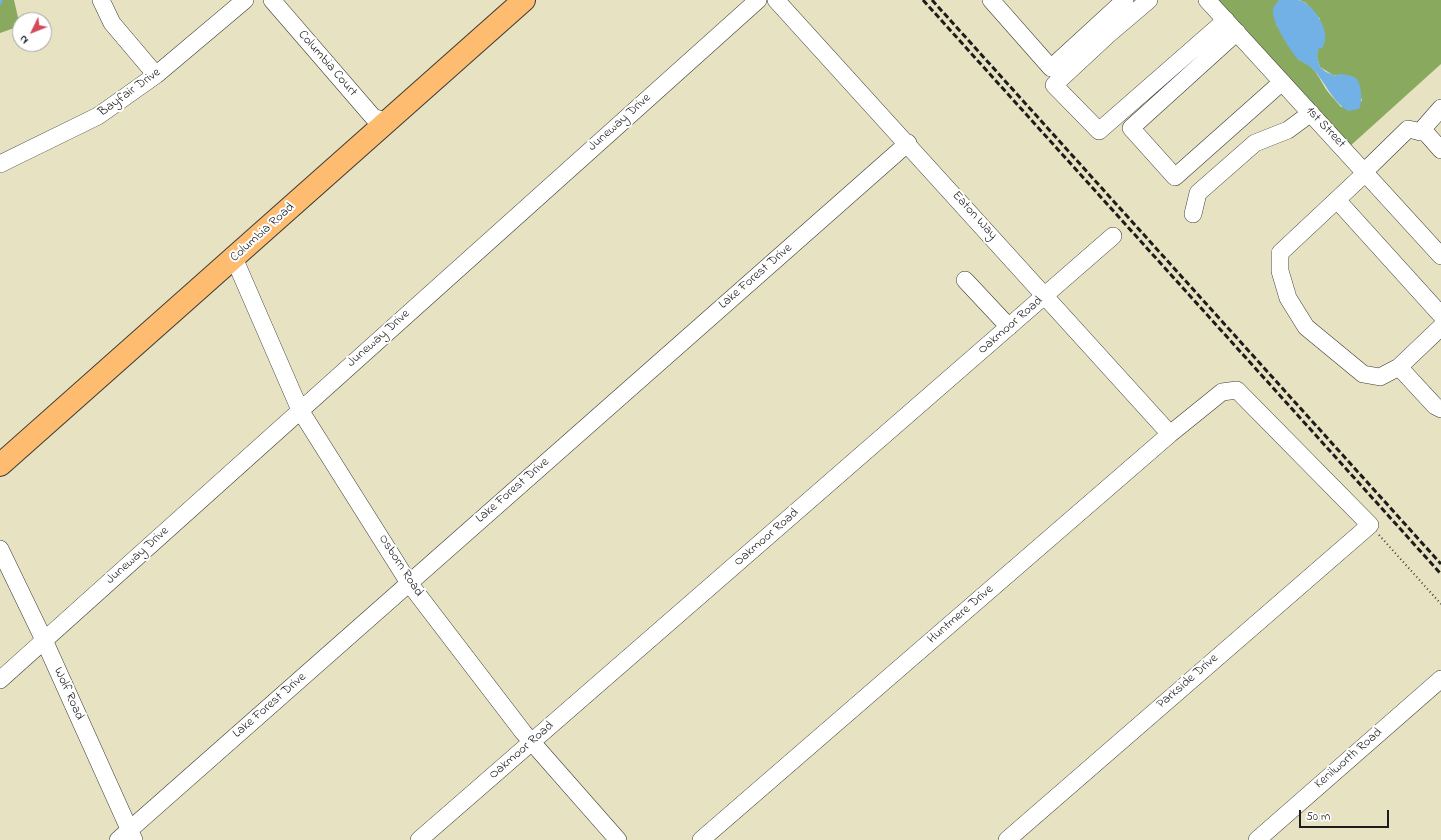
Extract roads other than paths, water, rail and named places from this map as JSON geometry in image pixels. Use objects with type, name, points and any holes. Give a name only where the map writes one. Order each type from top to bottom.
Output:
[{"type":"main road","name":"Columbia Road","points":[[0,465],[524,0]]},
{"type":"street","points":[[101,0],[112,23],[156,75]]},
{"type":"street","name":"Bayfair Drive","points":[[0,164],[98,116],[156,75],[245,0]]},
{"type":"street","name":"Columbia Court","points":[[272,0],[373,117],[386,122]]},
{"type":"street","name":"Juneway Drive","points":[[0,680],[758,0]]},
{"type":"street","name":"Eaton Way","points":[[776,0],[908,143],[1170,434]]},
{"type":"street","points":[[991,0],[1051,68],[1125,0]]},
{"type":"street","points":[[1149,0],[1109,34],[1054,86],[1099,131],[1231,26]]},
{"type":"street","name":"1st Street","points":[[1207,0],[1365,171],[1441,256]]},
{"type":"street","points":[[1231,26],[1131,128],[1175,177],[1282,82]]},
{"type":"street","points":[[1420,132],[1441,108]]},
{"type":"street","points":[[1193,214],[1198,193],[1255,143],[1288,130],[1312,114]]},
{"type":"street","points":[[1441,150],[1426,133],[1408,129],[1365,171],[1359,179],[1280,253],[1280,271],[1288,298],[1306,327],[1363,374],[1380,377],[1399,367],[1441,327]]},
{"type":"street","name":"Lake Forest Drive","points":[[127,837],[409,583],[908,143]]},
{"type":"street","points":[[1337,200],[1441,315]]},
{"type":"street","name":"Oakmoor Road","points":[[419,840],[1113,236]]},
{"type":"street","name":"Osborn Road","points":[[234,258],[300,410],[409,583],[532,742],[618,840]]},
{"type":"street","points":[[965,280],[1009,327]]},
{"type":"street","points":[[1399,367],[1435,406],[1441,409]]},
{"type":"street","name":"Huntmere Drive","points":[[701,840],[1170,434],[1222,392],[1237,390],[1370,525]]},
{"type":"street","name":"Parkside Drive","points":[[1007,840],[1370,525]]},
{"type":"street","name":"Wolf Road","points":[[0,549],[44,640],[127,837]]},
{"type":"street","name":"Kenilworth Road","points":[[1256,840],[1441,679]]},
{"type":"water","points":[[1280,0],[1298,0],[1304,2],[1316,13],[1325,35],[1325,42],[1322,48],[1319,48],[1317,57],[1320,67],[1326,72],[1336,76],[1338,74],[1346,75],[1357,79],[1361,92],[1359,109],[1348,111],[1342,107],[1313,69],[1300,60],[1291,50],[1279,30],[1274,18],[1274,7]]},
{"type":"railway","points":[[923,0],[1441,574]]},
{"type":"railway","points":[[932,0],[1441,564]]}]
